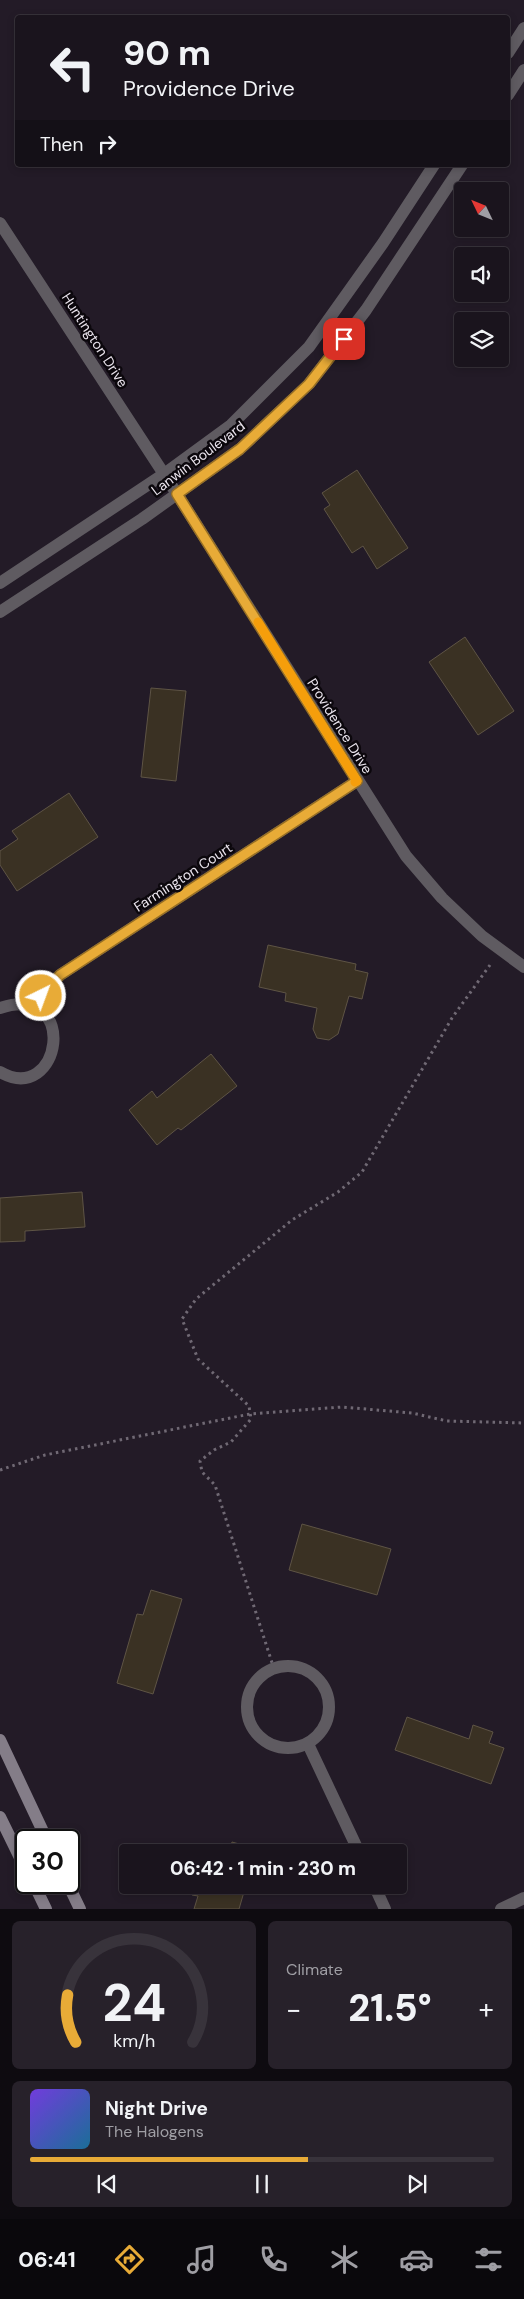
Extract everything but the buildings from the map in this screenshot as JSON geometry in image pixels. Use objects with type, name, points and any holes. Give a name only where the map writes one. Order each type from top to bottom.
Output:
[{"type":"main road","points":[[0,1740],[42,1829]]},
{"type":"main road","points":[[0,1818],[15,1848]]},
{"type":"main road","points":[[39,1894],[46,1909]]},
{"type":"main road","points":[[73,1894],[80,1909]]},
{"type":"street","points":[[510,50],[524,28]]},
{"type":"street","points":[[510,92],[524,70]]},
{"type":"street","name":"Lanwin Boulevard","points":[[0,583],[164,474],[231,425],[309,346],[383,243],[433,167]]},
{"type":"street","name":"Lanwin Boulevard","points":[[0,612],[177,494],[240,449],[309,384],[366,310],[461,167]]},
{"type":"street","name":"Huntington Drive","points":[[0,223],[164,474]]},
{"type":"street","name":"Providence Drive","points":[[164,474],[406,856],[436,892],[482,936],[524,967]]},
{"type":"street","name":"Farmington Court","points":[[32,1006],[60,975],[357,781]]},
{"type":"street","points":[[0,1008],[19,1004],[32,1006],[43,1014],[51,1024],[55,1036],[53,1053],[46,1064],[30,1076],[19,1078],[7,1076],[0,1072]]},
{"type":"street","points":[[280,1666],[295,1666],[307,1670],[319,1679],[325,1688],[330,1702],[330,1711],[326,1725],[308,1744],[289,1748],[275,1746],[262,1739],[252,1726],[248,1717],[247,1702],[252,1687],[261,1675],[280,1666]]},
{"type":"street","points":[[308,1744],[355,1844]]},
{"type":"street","points":[[378,1894],[385,1909]]},
{"type":"street","points":[[501,1909],[524,1898]]},
{"type":"path","points":[[274,1670],[216,1485],[202,1472],[200,1461],[214,1450],[232,1442],[251,1419],[249,1406],[198,1359],[182,1319],[196,1299],[292,1220],[338,1192],[362,1172],[452,1018],[501,950]]},
{"type":"path","points":[[0,1470],[45,1455],[250,1414],[342,1407],[412,1413],[448,1420],[524,1423]]},
{"type":"slow traffic","points":[[258,622],[357,781],[355,782]]},
{"type":"route","points":[[41,996],[60,975],[357,781],[177,494],[240,449],[309,384],[344,339]]}]
